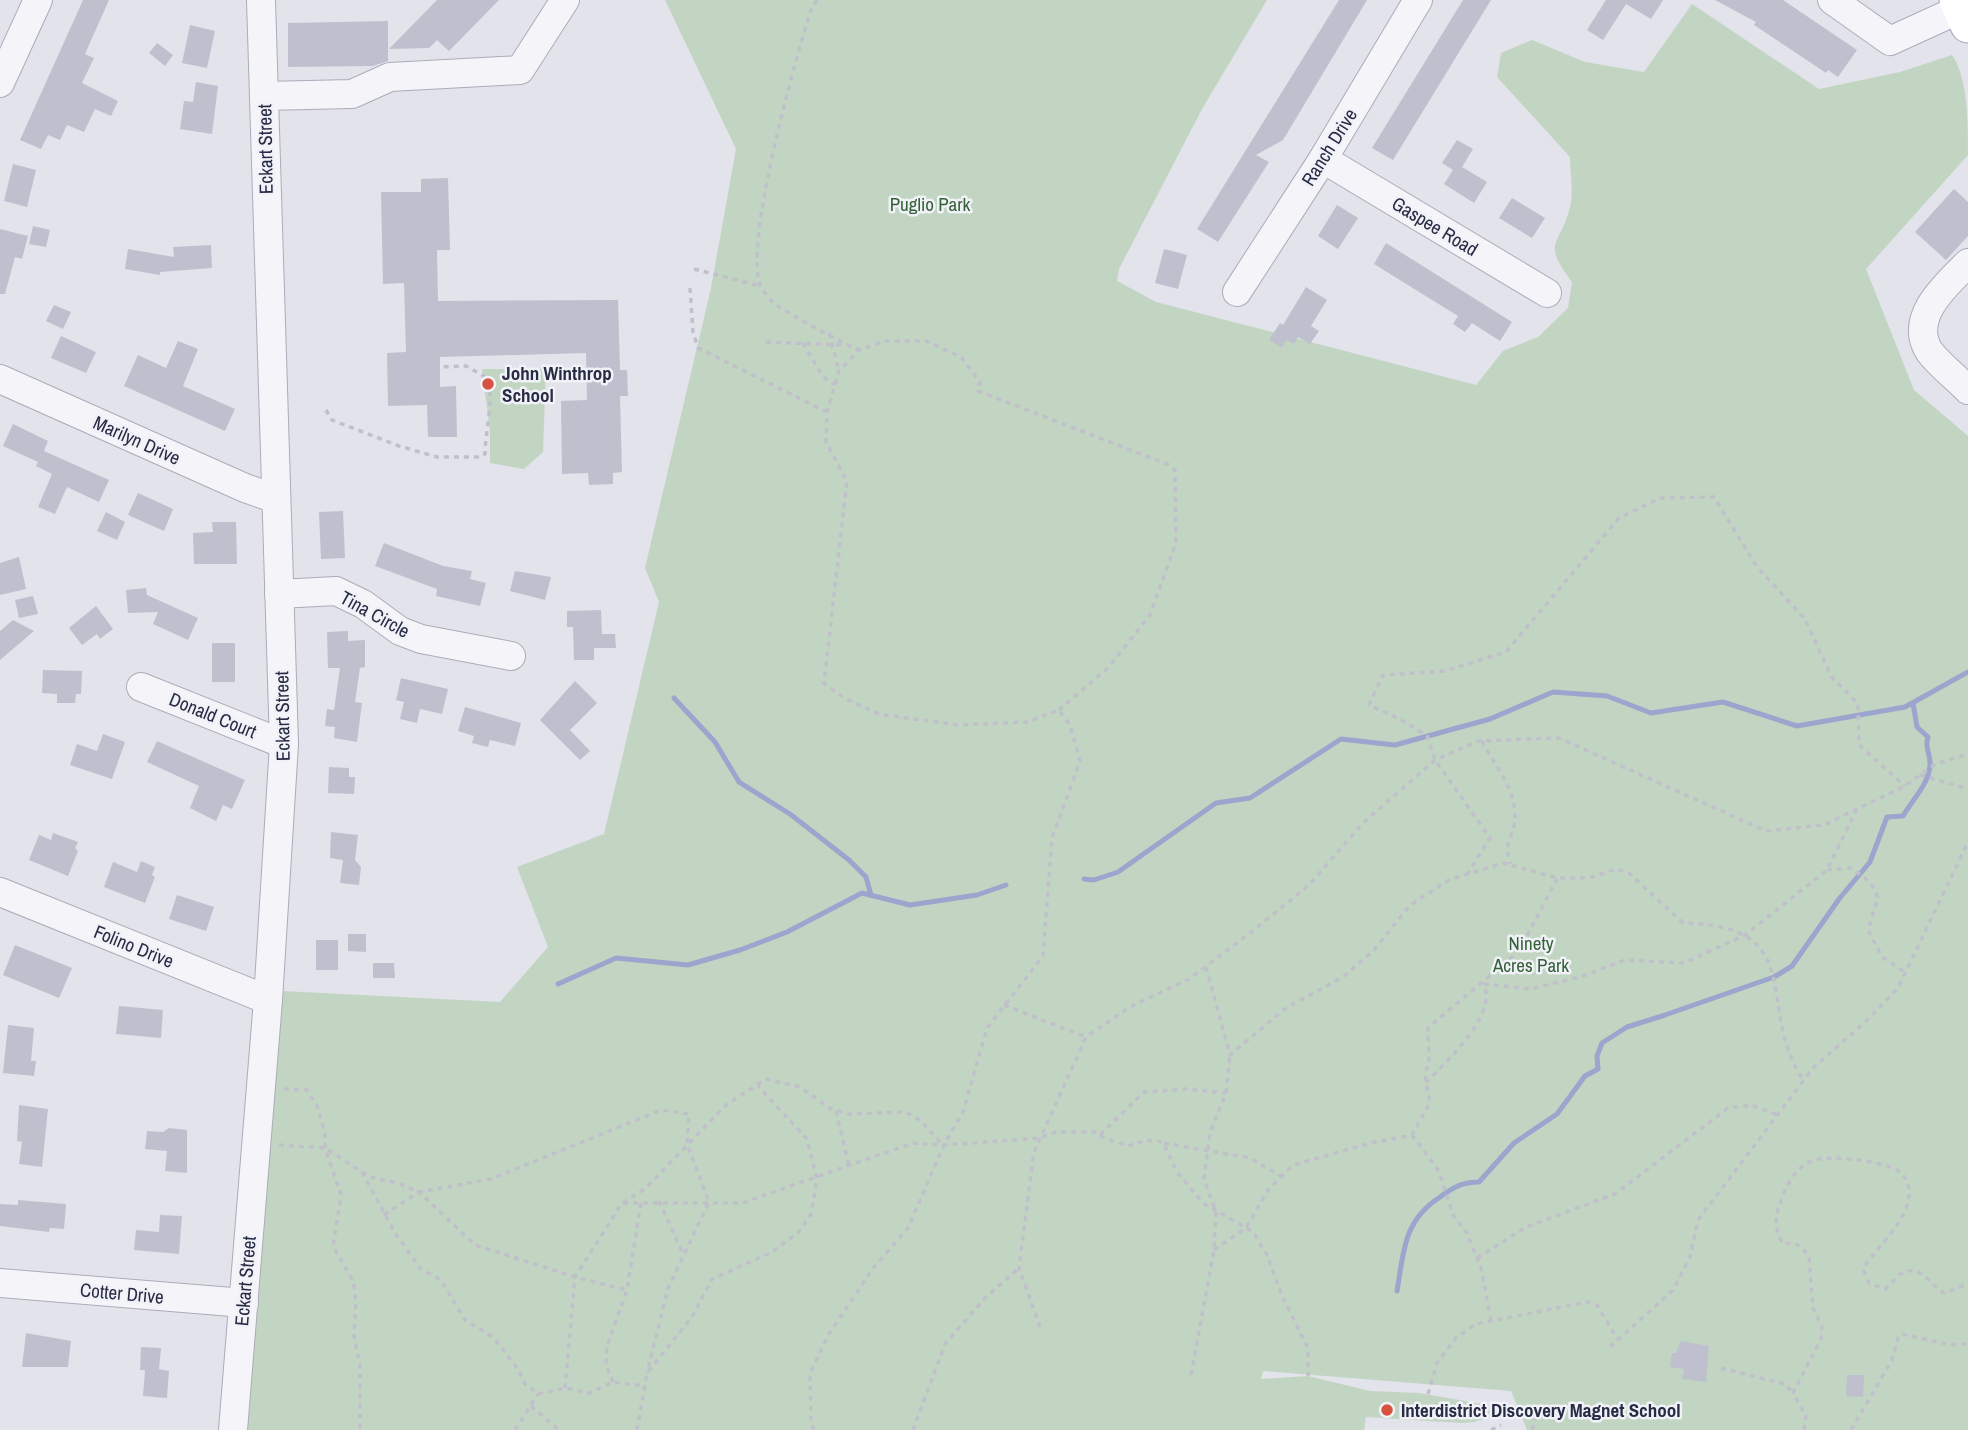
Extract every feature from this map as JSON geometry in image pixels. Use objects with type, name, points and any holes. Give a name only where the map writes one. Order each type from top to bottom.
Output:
[{"type":"street","points":[[0,83],[38,0]]},
{"type":"street","name":"Eckart Street","points":[[233,1430],[268,1000],[284,744],[261,0]]},
{"type":"street","points":[[264,96],[352,93],[390,77],[520,70],[565,0]]},
{"type":"street","name":"Ranch Drive","points":[[1237,292],[1323,159],[1418,0]]},
{"type":"street","points":[[1832,0],[1876,34],[1890,40],[1962,11]]},
{"type":"street","name":"Gaspee Road","points":[[1323,159],[1547,293]]},
{"type":"street","points":[[1968,263],[1939,291],[1928,311],[1922,332],[1929,351],[1968,390]]},
{"type":"street","name":"Marilyn Drive","points":[[0,379],[244,488],[276,499]]},
{"type":"street","name":"Tina Circle","points":[[279,594],[336,591],[363,604],[400,631],[421,639],[511,656]]},
{"type":"street","name":"Donald Court","points":[[141,687],[284,744]]},
{"type":"street","name":"Folino Drive","points":[[0,891],[268,1000]]},
{"type":"street","name":"Cotter Drive","points":[[0,1283],[244,1303]]},
{"type":"path","points":[[760,286],[757,240],[787,86],[811,10],[817,0]]},
{"type":"path","points":[[694,268],[760,286],[776,305],[830,333],[844,345]]},
{"type":"path","points":[[690,288],[693,332],[698,348],[827,412]]},
{"type":"path","points":[[830,333],[830,344],[839,371]]},
{"type":"path","points":[[885,341],[926,341],[961,357],[980,383],[978,391],[1167,464],[1175,470],[1176,543],[1150,615],[1109,667],[1059,710],[1027,722],[958,725],[879,714],[844,698],[824,683],[847,481],[827,442],[827,412],[839,371],[859,350],[885,341]]},
{"type":"path","points":[[766,342],[844,345],[859,350]]},
{"type":"path","points":[[803,343],[823,377],[835,385]]},
{"type":"path","points":[[326,410],[332,420],[399,446],[437,457],[480,457],[485,454],[491,398],[487,378],[466,366],[440,367]]},
{"type":"path","points":[[1467,874],[1490,838],[1435,760],[1427,736],[1400,719],[1369,705],[1383,676],[1445,671],[1506,652],[1619,518],[1660,498],[1714,497],[1757,566],[1805,620],[1830,676],[1858,704],[1858,745],[1905,786]]},
{"type":"path","points":[[814,1430],[811,1424],[810,1373],[829,1334],[874,1268],[908,1228],[944,1145],[963,1112],[987,1028],[1043,956],[1052,838],[1080,761],[1070,725],[1059,710]]},
{"type":"path","points":[[1040,1327],[1019,1268],[1034,1153],[1086,1037],[1130,1007],[1189,979],[1206,967],[1309,885],[1362,824],[1435,760],[1482,740],[1559,738],[1766,831],[1824,825],[1905,786],[1935,764],[1968,754]]},
{"type":"path","points":[[1482,740],[1514,794],[1516,820],[1505,847],[1510,864]]},
{"type":"path","points":[[1919,775],[1968,789]]},
{"type":"path","points":[[1483,984],[1531,989],[1583,976],[1625,960],[1684,962],[1745,935],[1827,870],[1858,807]]},
{"type":"path","points":[[1610,1347],[1673,1290],[1690,1257],[1698,1220],[1804,1081],[1889,996],[1905,972],[1968,842]]},
{"type":"path","points":[[1230,1055],[1286,1008],[1343,976],[1373,951],[1410,905],[1449,880],[1503,863],[1557,878],[1589,878],[1616,869],[1629,873],[1683,923],[1712,923],[1745,935],[1760,945],[1773,970],[1784,1037],[1793,1066],[1804,1081]]},
{"type":"path","points":[[1827,870],[1851,868],[1870,882],[1878,897],[1868,930],[1882,957],[1905,972]]},
{"type":"path","points":[[1214,1250],[1246,1228],[1268,1190],[1293,1165],[1371,1143],[1412,1135],[1430,1103],[1426,1083],[1428,1028],[1519,951],[1557,878]]},
{"type":"path","points":[[1191,1375],[1214,1250],[1216,1212],[1204,1180],[1207,1152],[1210,1132],[1226,1093],[1230,1055],[1206,967]]},
{"type":"path","points":[[1426,1083],[1479,1022],[1487,993],[1483,984]]},
{"type":"path","points":[[1004,1005],[1086,1037]]},
{"type":"path","points":[[565,1388],[575,1278],[622,1203],[646,1188],[726,1105],[766,1079],[800,1087],[836,1111],[850,1114],[906,1112],[920,1120],[944,1145]]},
{"type":"path","points":[[647,1373],[692,1317],[712,1279],[769,1253],[798,1233],[811,1214],[817,1179],[807,1139],[758,1086]]},
{"type":"path","points":[[261,1088],[307,1090],[317,1106],[325,1133],[325,1148],[341,1195],[333,1246],[353,1281],[356,1301],[354,1335],[360,1367],[360,1430]]},
{"type":"path","points":[[1100,1135],[1144,1092],[1187,1088],[1226,1093]]},
{"type":"path","points":[[1477,1258],[1526,1227],[1615,1194],[1728,1108],[1751,1105],[1777,1115]]},
{"type":"path","points":[[384,1214],[419,1192],[491,1179],[660,1110],[689,1114],[687,1144],[709,1202],[668,1288],[647,1373],[638,1430]]},
{"type":"path","points":[[836,1111],[849,1166]]},
{"type":"path","points":[[622,1203],[742,1203],[817,1179],[913,1143],[944,1145],[1040,1138],[1056,1132],[1095,1132],[1128,1146],[1147,1140],[1207,1152],[1228,1152],[1250,1158],[1281,1177]]},
{"type":"path","points":[[1412,1135],[1439,1171],[1453,1215],[1467,1233],[1477,1258],[1491,1320]]},
{"type":"path","points":[[1163,1142],[1177,1172],[1203,1202],[1252,1232],[1267,1255],[1282,1296],[1308,1348],[1308,1376]]},
{"type":"path","points":[[256,1145],[325,1148],[370,1177],[398,1183],[419,1192],[475,1245],[575,1278],[627,1290]]},
{"type":"path","points":[[1793,1393],[1821,1339],[1822,1327],[1813,1308],[1809,1258],[1802,1248],[1794,1243],[1783,1244],[1775,1219],[1792,1179],[1812,1160],[1840,1157],[1892,1167],[1902,1174],[1908,1184],[1909,1198],[1905,1210],[1866,1264],[1864,1271],[1869,1283],[1885,1289],[1899,1275],[1908,1271],[1925,1276],[1944,1293],[1968,1284]]},
{"type":"path","points":[[360,1169],[384,1214],[421,1269],[441,1280],[465,1320],[493,1337],[518,1369],[525,1384],[538,1394]]},
{"type":"path","points":[[659,1201],[684,1256]]},
{"type":"path","points":[[613,1381],[606,1365],[607,1346],[627,1290],[641,1202]]},
{"type":"path","points":[[913,1430],[945,1344],[985,1298],[1019,1268]]},
{"type":"path","points":[[1428,1395],[1437,1363],[1456,1338],[1476,1324],[1587,1302],[1597,1305],[1618,1340]]},
{"type":"path","points":[[1851,1430],[1902,1334],[1951,1345],[1968,1344]]},
{"type":"path","points":[[1721,1368],[1785,1384],[1806,1416],[1804,1427],[1809,1430]]},
{"type":"path","points":[[515,1430],[538,1394],[565,1388],[589,1393],[613,1381],[645,1386]]},
{"type":"path","points":[[1532,1430],[1537,1415],[1534,1405]]},
{"type":"path","points":[[531,1406],[559,1430]]},
{"type":"path","points":[[1491,1430],[1501,1425]]},
{"type":"green space","name":"Ninety Acres Park","points":[[665,0],[1267,0],[1202,109],[1119,269],[1117,281],[1156,302],[1476,385],[1503,351],[1538,337],[1568,308],[1572,282],[1562,268],[1555,250],[1571,201],[1570,157],[1497,77],[1501,53],[1532,40],[1585,62],[1644,72],[1692,4],[1819,89],[1900,72],[1952,55],[1964,88],[1968,155],[1866,269],[1914,390],[1968,436],[1968,1430],[1527,1430],[1511,1391],[1263,1371],[1261,1379],[1308,1376],[1370,1391],[1419,1393],[1494,1406],[1506,1412],[1474,1422],[1461,1423],[1366,1417],[1364,1430],[245,1430],[282,991],[500,1002],[548,947],[517,867],[604,834],[659,602],[645,568],[711,288],[736,149]]},
{"type":"green space","points":[[482,369],[546,369],[543,452],[524,469],[490,463],[490,430]]},
{"type":"building","points":[[83,0],[109,0],[85,54],[94,58],[82,83],[118,101],[111,116],[95,109],[84,132],[67,125],[60,140],[48,135],[41,149],[20,140]]},
{"type":"building","points":[[437,0],[499,0],[449,51],[437,40],[429,48],[389,49]]},
{"type":"building","points":[[1339,0],[1367,0],[1283,140],[1256,155],[1269,162],[1218,242],[1197,229]]},
{"type":"building","points":[[1463,0],[1491,0],[1393,160],[1372,148]]},
{"type":"building","points":[[1606,0],[1663,0],[1651,19],[1626,4],[1603,40],[1587,30]]},
{"type":"building","points":[[1715,0],[1783,0],[1857,50],[1838,77],[1828,70],[1826,73],[1754,25],[1756,22]]},
{"type":"building","points":[[388,21],[388,61],[373,66],[288,67],[288,23]]},
{"type":"building","points":[[190,25],[215,31],[207,68],[182,63]]},
{"type":"building","points":[[157,43],[173,55],[165,66],[149,53]]},
{"type":"building","points":[[196,82],[218,86],[212,134],[180,129],[184,101],[193,102]]},
{"type":"building","points":[[1457,140],[1473,149],[1462,167],[1487,182],[1474,203],[1444,184],[1453,170],[1442,163]]},
{"type":"building","points":[[13,164],[36,170],[27,207],[4,201]]},
{"type":"building","points":[[448,178],[450,250],[437,250],[438,301],[618,300],[620,370],[627,370],[628,396],[620,396],[622,472],[613,473],[613,484],[589,485],[588,473],[562,474],[561,401],[587,400],[586,353],[440,357],[440,387],[456,386],[457,437],[428,437],[427,405],[388,406],[387,353],[406,352],[404,283],[383,284],[381,192],[421,192],[421,179]]},
{"type":"building","points":[[1954,189],[1968,202],[1968,236],[1946,260],[1915,232]]},
{"type":"building","points":[[1512,198],[1545,218],[1532,238],[1499,218]]},
{"type":"building","points":[[1337,205],[1358,218],[1338,249],[1318,236]]},
{"type":"building","points":[[33,226],[50,230],[46,247],[29,244]]},
{"type":"building","points":[[0,229],[28,236],[22,259],[15,257],[5,294],[0,294]]},
{"type":"building","points":[[1386,243],[1512,322],[1500,341],[1472,323],[1465,332],[1453,324],[1458,316],[1374,264]]},
{"type":"building","points":[[211,245],[212,268],[160,272],[160,275],[125,269],[128,249],[174,257],[173,247]]},
{"type":"building","points":[[1164,249],[1187,255],[1178,289],[1155,283]]},
{"type":"building","points":[[1306,287],[1327,300],[1311,326],[1319,331],[1310,344],[1298,337],[1294,344],[1286,340],[1282,348],[1269,340],[1280,323],[1283,325]]},
{"type":"building","points":[[54,305],[71,312],[63,329],[46,321]]},
{"type":"building","points":[[61,336],[96,352],[86,373],[51,358]]},
{"type":"building","points":[[178,341],[198,349],[183,386],[235,409],[225,431],[124,386],[138,355],[166,368]]},
{"type":"building","points":[[13,424],[48,441],[44,451],[109,480],[99,502],[67,487],[55,514],[38,507],[52,474],[36,466],[38,462],[3,446]]},
{"type":"building","points":[[138,493],[173,509],[164,531],[128,515]]},
{"type":"building","points":[[343,511],[345,558],[321,559],[319,512]]},
{"type":"building","points":[[106,512],[125,522],[117,540],[97,531]]},
{"type":"building","points":[[212,522],[236,522],[237,564],[194,564],[193,533],[213,532]]},
{"type":"building","points":[[384,543],[443,566],[472,571],[470,579],[486,583],[480,606],[436,596],[437,589],[375,566]]},
{"type":"building","points":[[19,557],[26,589],[0,595],[0,563]]},
{"type":"building","points":[[515,571],[551,577],[545,600],[510,591]]},
{"type":"building","points":[[146,588],[147,595],[198,618],[188,640],[153,624],[158,612],[128,613],[126,590]]},
{"type":"building","points":[[33,596],[38,614],[19,618],[15,600]]},
{"type":"building","points":[[96,606],[113,629],[100,639],[97,634],[82,645],[69,628]]},
{"type":"building","points":[[601,610],[602,634],[615,634],[616,648],[594,648],[594,660],[574,660],[573,627],[567,627],[567,611]]},
{"type":"building","points":[[13,620],[34,631],[0,660],[0,631]]},
{"type":"building","points":[[348,631],[348,641],[365,640],[365,667],[360,668],[355,702],[362,703],[357,742],[334,738],[335,727],[325,726],[327,709],[334,710],[340,668],[328,668],[327,632]]},
{"type":"building","points":[[212,643],[235,643],[235,682],[212,682]]},
{"type":"building","points":[[43,670],[82,671],[81,694],[76,694],[75,703],[57,703],[57,694],[42,693]]},
{"type":"building","points":[[401,678],[448,689],[442,714],[420,709],[417,723],[400,719],[404,702],[396,700]]},
{"type":"building","points":[[575,681],[597,703],[570,730],[590,751],[580,760],[540,720]]},
{"type":"building","points":[[465,707],[521,723],[515,746],[490,740],[488,747],[472,743],[474,736],[458,731]]},
{"type":"building","points":[[103,734],[125,742],[112,779],[70,765],[77,744],[97,751]]},
{"type":"building","points":[[157,741],[245,780],[232,809],[223,805],[216,821],[190,808],[199,786],[147,762]]},
{"type":"building","points":[[329,767],[349,768],[349,777],[355,777],[354,794],[328,793]]},
{"type":"building","points":[[331,832],[358,835],[355,860],[361,867],[359,885],[340,883],[343,860],[330,858]]},
{"type":"building","points":[[53,833],[78,842],[75,848],[78,851],[68,876],[29,860],[39,835],[51,840]]},
{"type":"building","points":[[141,861],[155,867],[152,875],[155,877],[145,903],[104,887],[113,862],[137,872]]},
{"type":"building","points":[[177,895],[214,907],[206,931],[169,919]]},
{"type":"building","points":[[348,934],[366,934],[366,952],[348,951]]},
{"type":"building","points":[[316,940],[338,940],[338,970],[316,970]]},
{"type":"building","points":[[15,945],[72,968],[59,998],[3,975]]},
{"type":"building","points":[[373,963],[394,963],[395,978],[373,978]]},
{"type":"building","points":[[119,1006],[163,1010],[161,1038],[116,1034]]},
{"type":"building","points":[[8,1025],[34,1028],[31,1061],[36,1061],[34,1076],[3,1073]]},
{"type":"building","points":[[19,1105],[48,1109],[42,1167],[19,1164],[22,1142],[17,1141]]},
{"type":"building","points":[[169,1128],[187,1130],[187,1173],[165,1171],[167,1151],[145,1149],[147,1131],[163,1132]]},
{"type":"building","points":[[18,1200],[66,1204],[64,1229],[50,1228],[49,1232],[0,1226],[0,1204],[18,1205]]},
{"type":"building","points":[[160,1215],[182,1216],[179,1254],[134,1250],[136,1230],[159,1232]]},
{"type":"building","points":[[26,1333],[71,1341],[68,1367],[22,1367]]},
{"type":"building","points":[[1681,1341],[1709,1346],[1706,1382],[1682,1379],[1684,1369],[1670,1367],[1672,1353],[1676,1353]]},
{"type":"building","points":[[141,1347],[161,1348],[159,1369],[169,1371],[167,1398],[143,1396],[145,1370],[140,1370]]},
{"type":"building","points":[[1847,1375],[1864,1375],[1863,1397],[1846,1396]]},
{"type":"waterway","points":[[1084,879],[1094,880],[1118,872],[1216,803],[1250,798],[1341,739],[1395,745],[1490,719],[1553,692],[1607,696],[1651,713],[1723,702],[1797,726],[1905,707],[1968,672]]},
{"type":"waterway","points":[[674,698],[715,742],[739,782],[790,814],[849,860],[866,877],[871,895]]},
{"type":"waterway","points":[[1397,1291],[1407,1238],[1419,1216],[1428,1206],[1454,1188],[1479,1182],[1514,1143],[1557,1114],[1585,1076],[1598,1069],[1597,1056],[1602,1043],[1627,1027],[1774,977],[1792,966],[1839,899],[1870,862],[1887,817],[1903,816],[1927,779],[1930,765],[1928,737],[1917,727],[1913,703]]},
{"type":"waterway","points":[[558,984],[616,958],[688,965],[740,950],[787,932],[862,893],[910,905],[977,895],[1006,885]]},
{"type":"place","name":"John Winthrop School","points":[[488,384]]},
{"type":"place","name":"Interdistrict Discovery Magnet School","points":[[1387,1410]]},
{"type":"park label","name":"Puglio Park","points":[[930,204]]}]
